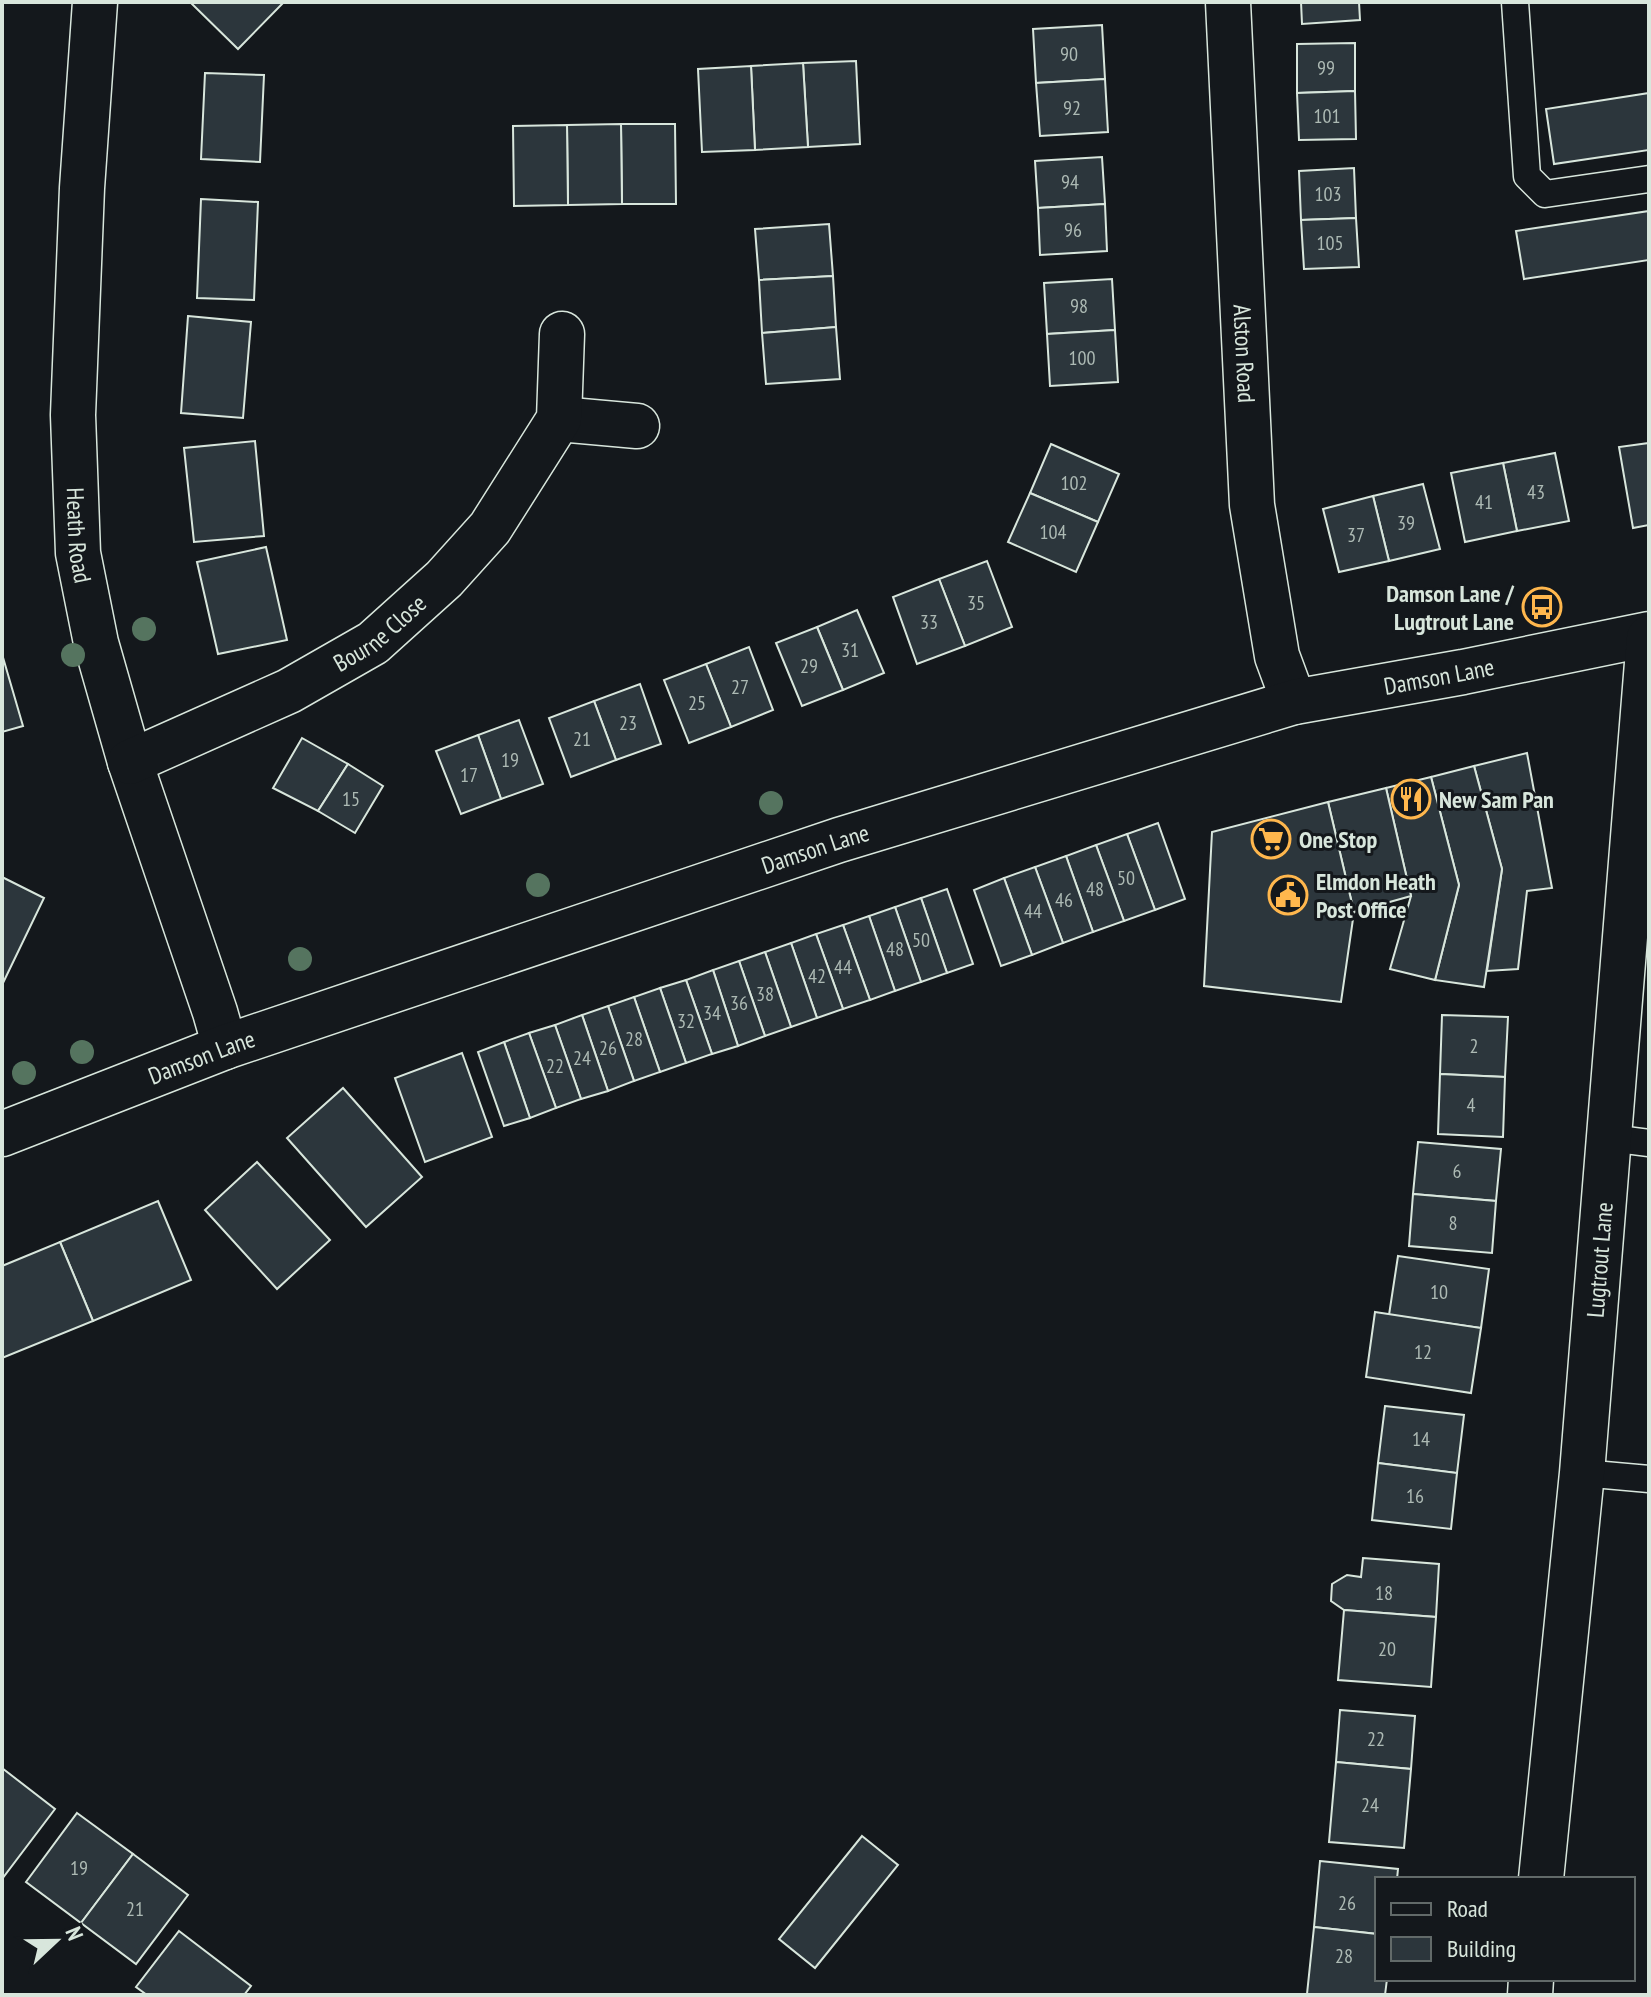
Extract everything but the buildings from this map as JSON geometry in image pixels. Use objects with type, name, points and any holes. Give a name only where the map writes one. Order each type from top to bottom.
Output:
[{"type":"street","name":"Heath Road","points":[[95,2],[82,188],[73,415],[78,553],[96,643],[130,762],[225,1047]]},
{"type":"street","name":"Alston Road","points":[[1228,2],[1252,505],[1277,656],[1294,702]]},
{"type":"street","points":[[562,334],[559,419],[637,426]]},
{"type":"street","name":"Bourne Close","points":[[130,762],[289,691],[373,643],[444,579],[490,528],[559,419]]},
{"type":"street","name":"Damson Lane","points":[[2,1134],[225,1047],[839,840],[1294,702],[1649,636]]},
{"type":"street","name":"Lugtrout Lane","points":[[1541,1877],[1582,1473],[1630,1140],[1649,636]]},
{"type":"lane","points":[[1515,2],[1527,176],[1545,194],[1649,179]]},
{"type":"lane","points":[[1582,1473],[1649,1479]]},
{"type":"place","name":"Damson Lane / Lugtrout Lane","points":[[1542,607]]},
{"type":"place","name":"New Sam Pan","points":[[1411,799]]},
{"type":"place","name":"One Stop","points":[[1271,839]]},
{"type":"place","name":"Elmdon Heath Post Office","points":[[1288,895]]}]
